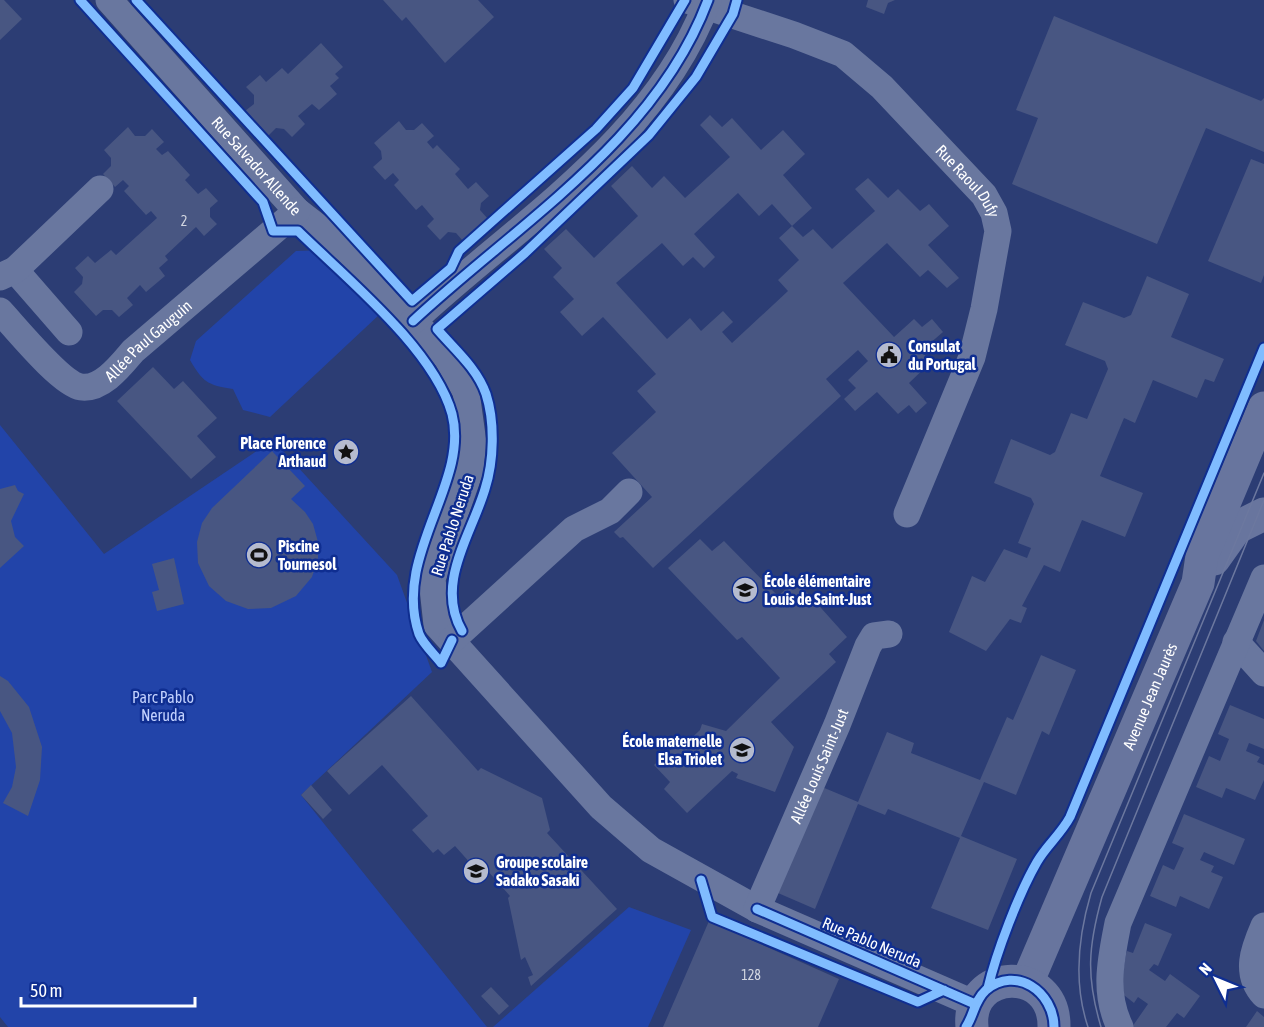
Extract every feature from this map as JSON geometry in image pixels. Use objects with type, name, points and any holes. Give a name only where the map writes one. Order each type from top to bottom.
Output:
[{"type":"main road","name":"Avenue Jean Jaurès","points":[[1027,983],[1198,583],[1202,556],[1264,408]]},
{"type":"main road","points":[[1198,583],[1229,534],[1244,522],[1262,518]]},
{"type":"main road","points":[[974,1016],[981,995],[997,983],[1017,981],[1027,983],[1048,999],[1053,1012],[1054,1027]]},
{"type":"street","name":"Rue Salvador Allende","points":[[108,0],[297,211],[347,250],[413,321]]},
{"type":"street","points":[[413,321],[602,156],[653,97],[680,54],[700,2]]},
{"type":"street","name":"Rue Raoul Dufy","points":[[700,2],[825,46],[859,65],[984,195],[994,213],[998,231],[984,309],[972,357],[907,514]]},
{"type":"street","points":[[69,332],[7,274],[100,189]]},
{"type":"street","name":"Allée Paul Gauguin","points":[[0,310],[60,376],[80,387],[94,385],[112,374],[133,351],[297,211]]},
{"type":"street","name":"Rue Pablo Neruda","points":[[413,321],[447,358],[466,392],[473,443],[470,470],[432,579],[437,625],[623,829],[651,850],[757,909],[974,1016]]},
{"type":"street","points":[[452,640],[574,529],[610,511],[629,492]]},
{"type":"street","points":[[1120,1027],[1109,994],[1108,969],[1118,923],[1264,578]]},
{"type":"street","name":"Allée Louis Saint-Just","points":[[757,909],[837,725],[868,646],[874,636],[889,634]]},
{"type":"street","points":[[1236,642],[1264,673]]},
{"type":"street","points":[[1264,926],[1255,948],[1252,965],[1253,978],[1264,995]]},
{"type":"green space","points":[[327,250],[375,297],[380,314],[270,417],[243,410],[233,389],[211,384],[202,378],[190,360],[196,341],[296,251]]},
{"type":"green space","name":"Parc Pablo Neruda","points":[[0,425],[104,554],[273,440],[397,575],[432,672],[301,795],[487,1027],[8,1027],[0,1017]]},
{"type":"green space","points":[[629,907],[691,930],[648,1027],[493,1027]]},
{"type":"building","points":[[0,0],[4,0],[22,19],[0,40]]},
{"type":"building","points":[[383,0],[478,0],[494,17],[445,63],[406,17],[402,21]]},
{"type":"building","points":[[868,0],[895,0],[888,3],[884,14],[866,7]]},
{"type":"building","points":[[1054,16],[1261,101],[1264,98],[1264,152],[1206,128],[1157,244],[1012,184],[1038,118],[1016,110]]},
{"type":"building","points":[[321,43],[343,67],[335,74],[339,78],[330,86],[337,94],[319,110],[312,104],[298,116],[305,124],[292,137],[284,129],[276,128],[268,136],[245,111],[254,104],[254,95],[246,87],[260,75],[266,82],[282,68],[288,74]]},
{"type":"building","points":[[710,115],[722,127],[732,118],[761,150],[783,130],[805,154],[783,175],[812,208],[792,226],[803,237],[813,229],[832,249],[875,211],[855,189],[868,178],[888,198],[898,189],[920,211],[929,204],[949,226],[928,245],[959,278],[947,288],[928,270],[920,277],[887,243],[843,283],[894,337],[914,319],[922,327],[932,319],[943,332],[921,351],[931,362],[909,383],[927,403],[916,413],[909,405],[898,414],[877,392],[855,411],[844,399],[856,388],[848,380],[868,361],[858,350],[826,379],[841,396],[653,568],[623,537],[620,538],[614,532],[652,497],[612,453],[656,412],[637,391],[656,374],[603,317],[582,336],[560,312],[574,299],[553,277],[562,268],[544,249],[566,229],[594,258],[638,216],[611,186],[632,166],[652,188],[664,176],[685,198],[730,157],[700,125]],"holes":[[[738,193],[759,216],[772,204],[792,226],[779,238],[799,260],[778,280],[788,291],[732,343],[722,332],[733,322],[723,311],[701,331],[690,318],[667,339],[616,283],[662,243],[683,266],[693,257],[704,268],[715,257],[694,234]]]},
{"type":"building","points":[[399,121],[406,130],[414,130],[422,123],[434,136],[427,142],[433,149],[437,145],[460,169],[455,174],[468,189],[476,182],[489,196],[481,203],[480,210],[488,219],[463,241],[456,233],[448,232],[440,240],[427,226],[434,219],[422,205],[416,210],[394,185],[399,180],[393,173],[385,180],[373,167],[382,159],[381,151],[374,143]]},
{"type":"building","points":[[128,127],[135,136],[145,136],[152,129],[164,142],[156,149],[162,155],[168,151],[190,175],[185,180],[198,194],[206,188],[218,201],[210,208],[210,217],[217,224],[204,236],[196,227],[165,256],[168,260],[159,268],[165,276],[146,292],[140,285],[127,298],[133,305],[119,317],[112,310],[103,310],[96,316],[74,292],[82,284],[83,277],[75,268],[88,256],[95,263],[111,250],[116,255],[157,218],[151,211],[146,215],[124,191],[129,186],[123,180],[115,187],[103,174],[111,166],[111,158],[104,150]]},
{"type":"building","points":[[1251,159],[1264,164],[1264,275],[1261,283],[1208,261]]},
{"type":"building","points":[[1147,276],[1189,294],[1171,337],[1224,359],[1214,382],[1205,379],[1197,398],[1153,380],[1135,423],[1124,418],[1100,476],[1143,493],[1125,537],[1082,520],[1060,572],[1044,565],[1022,606],[1027,608],[1021,623],[1010,619],[986,651],[949,632],[972,576],[985,582],[1004,549],[1027,558],[1031,548],[1018,543],[1034,504],[1031,498],[994,483],[1011,439],[1050,455],[1055,452],[1071,413],[1087,419],[1108,369],[1105,361],[1065,345],[1083,302],[1124,318],[1131,315]]},
{"type":"building","points":[[153,367],[174,389],[183,381],[217,418],[197,436],[216,457],[191,479],[117,401]]},
{"type":"building","points":[[272,451],[305,486],[291,499],[305,512],[313,524],[318,542],[318,558],[312,577],[296,596],[271,608],[248,609],[226,601],[209,586],[198,563],[197,542],[202,523],[212,508]]},
{"type":"building","points":[[15,485],[18,491],[24,494],[11,521],[15,537],[24,546],[0,568],[0,489]]},
{"type":"building","points":[[700,539],[712,551],[724,541],[778,596],[796,580],[847,637],[829,654],[836,662],[771,722],[794,747],[775,792],[736,778],[738,774],[732,771],[687,813],[664,789],[670,782],[654,765],[678,743],[682,747],[700,730],[702,724],[726,731],[780,678],[742,637],[737,640],[668,568]]},
{"type":"building","points":[[174,558],[184,604],[157,611],[152,592],[159,590],[152,564]]},
{"type":"building","points":[[1264,620],[1264,651],[1256,641]]},
{"type":"building","points":[[1041,655],[1076,670],[1049,735],[1042,731],[1016,795],[984,782],[961,836],[1017,859],[988,930],[931,908],[960,838],[888,809],[885,815],[858,804],[815,909],[778,893],[822,787],[858,802],[887,732],[914,743],[911,753],[980,780],[1007,717],[1013,720]]},
{"type":"building","points":[[0,676],[8,681],[29,707],[42,747],[40,780],[28,816],[3,803],[12,787],[16,767],[12,733],[0,711]]},
{"type":"building","points":[[411,696],[478,771],[481,768],[542,798],[550,830],[547,833],[617,909],[531,986],[528,977],[533,975],[525,957],[521,960],[508,898],[510,896],[478,860],[472,865],[455,846],[444,855],[438,849],[433,853],[412,830],[428,816],[382,765],[349,795],[327,771]]},
{"type":"building","points":[[1230,705],[1264,719],[1264,749],[1249,743],[1246,751],[1260,757],[1257,762],[1264,765],[1264,780],[1255,800],[1226,788],[1222,798],[1196,787],[1209,756],[1220,761],[1229,739],[1218,734]]},
{"type":"building","points":[[311,785],[332,810],[323,819],[301,795]]},
{"type":"building","points":[[1184,814],[1245,839],[1234,865],[1204,852],[1200,860],[1214,866],[1211,872],[1223,877],[1209,909],[1180,896],[1176,907],[1150,896],[1163,865],[1174,870],[1184,848],[1172,843]]},
{"type":"building","points":[[709,921],[839,979],[818,1027],[663,1027]]},
{"type":"building","points":[[1145,923],[1172,934],[1158,966],[1154,964],[1149,970],[1165,981],[1170,974],[1200,996],[1184,1018],[1177,1013],[1166,1027],[1132,1027],[1148,1004],[1138,997],[1134,1003],[1120,992],[1127,951],[1133,953]]},
{"type":"building","points":[[491,987],[509,1006],[499,1015],[481,996]]},
{"type":"building","points":[[1257,1011],[1264,1017],[1264,1027],[1246,1027]]},
{"type":"tram line","points":[[1088,1027],[1080,994],[1079,960],[1083,926],[1091,893],[1264,473]]},
{"type":"tram line","points":[[1101,1027],[1093,993],[1091,962],[1094,931],[1102,897],[1264,500]]},
{"type":"cycle path","points":[[80,0],[263,202],[273,231],[298,231],[363,292],[408,340],[442,389],[452,414],[455,440],[451,466],[422,548],[415,576],[413,605],[419,634],[441,663],[452,640]]},
{"type":"cycle path","points":[[136,0],[412,301],[451,268],[459,251],[596,129],[633,88],[685,0]]},
{"type":"cycle path","points":[[413,321],[580,177],[619,138],[655,96],[685,50],[708,0]]},
{"type":"cycle path","points":[[462,631],[455,613],[452,595],[454,577],[464,542],[488,478],[492,454],[492,429],[489,405],[482,385],[471,367],[437,329],[525,253],[649,135],[696,77],[733,14],[737,0]]},
{"type":"cycle path","points":[[988,988],[1002,941],[1030,875],[1070,817],[1264,348]]},
{"type":"cycle path","points":[[701,880],[712,917],[918,1002],[944,990]]},
{"type":"cycle path","points":[[757,909],[975,1004]]},
{"type":"cycle path","points":[[966,1027],[982,994],[998,983],[1009,980],[1021,981],[1040,993],[1048,1003],[1054,1027]]},
{"type":"place","name":"Consulat du Portugal","points":[[889,355]]},
{"type":"place","name":"Place Florence Arthaud","points":[[346,452]]},
{"type":"place","name":"Piscine Tournesol","points":[[259,555]]},
{"type":"place","name":"École élémentaire Louis de Saint-Just","points":[[745,590]]},
{"type":"place","name":"École maternelle Elsa Triolet","points":[[742,750]]},
{"type":"place","name":"Groupe scolaire Sadako Sasaki","points":[[476,871]]}]
